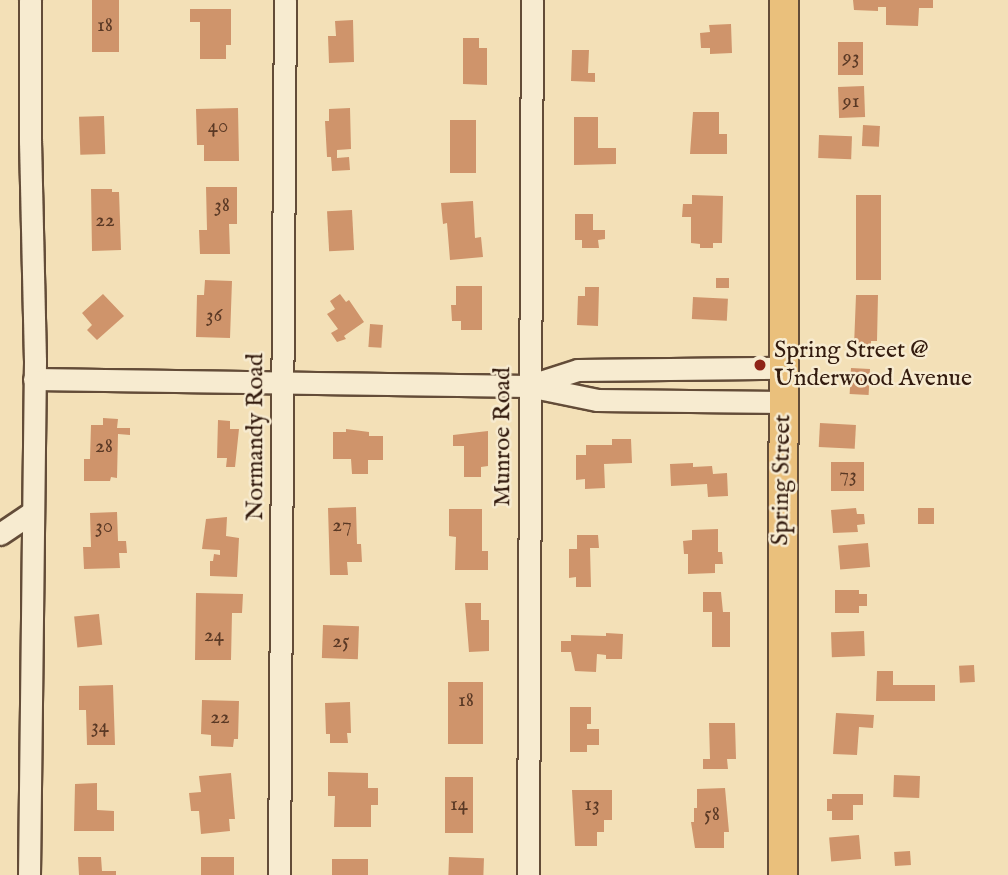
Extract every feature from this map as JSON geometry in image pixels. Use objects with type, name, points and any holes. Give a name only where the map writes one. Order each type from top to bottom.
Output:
[{"type":"main road","name":"Spring Street","points":[[783,875],[784,0]]},
{"type":"street","points":[[29,875],[34,379],[30,0]]},
{"type":"street","name":"Normandy Road","points":[[279,875],[285,0]]},
{"type":"street","name":"Munroe Road","points":[[528,875],[532,0]]},
{"type":"street","points":[[529,386],[578,370],[784,368]]},
{"type":"street","points":[[34,379],[529,386],[597,400],[783,402]]},
{"type":"street","points":[[0,534],[31,513]]},
{"type":"building","points":[[92,0],[119,0],[119,52],[92,52]]},
{"type":"building","points":[[853,0],[933,0],[933,8],[919,8],[918,26],[886,25],[886,7],[878,7],[878,11],[854,10]]},
{"type":"building","points":[[190,9],[231,9],[231,45],[226,45],[226,59],[200,59],[200,22],[190,22]]},
{"type":"building","points":[[353,20],[354,62],[329,63],[328,36],[336,36],[335,21]]},
{"type":"building","points":[[731,24],[732,53],[710,54],[710,48],[701,48],[700,33],[710,32],[709,25]]},
{"type":"building","points":[[463,38],[479,38],[479,48],[487,48],[487,85],[463,84]]},
{"type":"building","points":[[838,42],[863,42],[863,75],[838,75]]},
{"type":"building","points":[[572,50],[589,50],[588,73],[595,73],[595,82],[571,81]]},
{"type":"building","points":[[864,86],[865,117],[839,118],[838,87]]},
{"type":"building","points":[[238,108],[239,161],[204,161],[204,145],[197,145],[196,109]]},
{"type":"building","points":[[350,108],[351,149],[337,150],[337,158],[349,157],[350,170],[332,171],[331,157],[327,157],[325,121],[329,121],[329,109]]},
{"type":"building","points":[[693,112],[719,112],[719,134],[727,134],[727,154],[690,154]]},
{"type":"building","points":[[104,116],[105,154],[80,155],[79,117]]},
{"type":"building","points":[[574,117],[598,117],[598,148],[616,148],[616,164],[574,165]]},
{"type":"building","points":[[450,120],[476,120],[476,173],[450,173]]},
{"type":"building","points":[[863,125],[880,126],[879,147],[862,146]]},
{"type":"building","points":[[819,135],[852,136],[851,159],[818,158]]},
{"type":"building","points":[[206,187],[237,187],[237,224],[229,224],[230,254],[200,254],[199,230],[207,230]]},
{"type":"building","points":[[91,189],[112,189],[112,192],[119,192],[121,250],[92,251]]},
{"type":"building","points":[[692,195],[723,196],[722,243],[713,243],[713,248],[700,248],[700,244],[691,243],[691,217],[682,217],[683,204],[692,204]]},
{"type":"building","points":[[856,195],[881,195],[881,280],[856,280]]},
{"type":"building","points":[[473,201],[475,238],[481,237],[483,257],[450,260],[447,223],[443,224],[441,203]]},
{"type":"building","points":[[352,210],[354,250],[329,251],[327,211]]},
{"type":"building","points":[[575,214],[593,214],[593,230],[605,230],[605,239],[598,240],[599,248],[582,248],[582,240],[575,240]]},
{"type":"building","points":[[716,278],[729,278],[729,288],[716,288]]},
{"type":"building","points":[[205,280],[232,281],[230,338],[196,337],[197,295],[204,295]]},
{"type":"building","points":[[456,286],[482,286],[482,330],[461,330],[461,321],[452,321],[451,305],[456,305]]},
{"type":"building","points":[[585,287],[599,287],[598,326],[577,325],[578,296],[585,296]]},
{"type":"building","points":[[103,294],[124,316],[97,340],[87,330],[92,325],[82,313]]},
{"type":"building","points":[[340,294],[346,302],[349,300],[364,322],[344,336],[346,339],[337,342],[331,333],[338,329],[327,314],[335,309],[330,301]]},
{"type":"building","points":[[856,295],[878,295],[877,341],[871,341],[871,347],[854,346]]},
{"type":"building","points":[[693,297],[728,299],[727,321],[692,319]]},
{"type":"building","points":[[370,324],[383,325],[381,348],[368,347]]},
{"type":"building","points":[[851,368],[870,369],[869,395],[850,394]]},
{"type":"building","points":[[103,418],[118,419],[117,428],[130,428],[130,435],[118,434],[117,478],[111,477],[110,481],[84,481],[84,459],[90,459],[91,425],[103,425]]},
{"type":"building","points":[[218,420],[230,421],[230,429],[239,429],[235,467],[226,467],[227,458],[217,458]]},
{"type":"building","points":[[820,423],[856,425],[855,449],[819,447]]},
{"type":"building","points":[[346,429],[369,432],[369,436],[383,436],[383,460],[368,460],[368,474],[352,474],[351,459],[333,459],[333,432],[346,432]]},
{"type":"building","points":[[488,431],[488,466],[481,467],[481,477],[464,477],[464,446],[453,446],[453,435]]},
{"type":"building","points":[[612,439],[631,439],[632,463],[604,464],[605,488],[585,489],[585,479],[576,480],[576,455],[586,455],[586,445],[612,445]]},
{"type":"building","points":[[831,462],[864,462],[864,491],[831,491]]},
{"type":"building","points":[[693,463],[693,467],[712,466],[713,474],[727,473],[728,496],[708,497],[707,484],[671,486],[670,464]]},
{"type":"building","points":[[356,507],[357,544],[361,544],[362,562],[347,562],[348,575],[330,575],[328,508]]},
{"type":"building","points":[[856,508],[857,514],[864,514],[865,524],[857,525],[858,532],[833,533],[831,510]]},
{"type":"building","points":[[918,508],[934,508],[934,524],[918,524]]},
{"type":"building","points":[[449,509],[482,509],[482,551],[488,551],[488,570],[455,570],[456,537],[449,536]]},
{"type":"building","points":[[117,512],[118,541],[126,541],[127,553],[119,553],[120,568],[84,569],[83,547],[91,547],[90,513]]},
{"type":"building","points":[[227,517],[226,536],[239,538],[237,577],[210,576],[210,561],[213,561],[214,554],[220,555],[220,550],[202,549],[206,519]]},
{"type":"building","points":[[718,529],[718,552],[722,552],[723,564],[715,564],[715,573],[688,574],[688,554],[684,554],[683,541],[692,540],[692,530]]},
{"type":"building","points":[[577,535],[598,535],[599,548],[590,548],[591,587],[576,587],[576,577],[569,578],[569,549],[577,549]]},
{"type":"building","points":[[868,543],[870,567],[840,570],[838,546]]},
{"type":"building","points":[[835,590],[859,590],[859,594],[867,594],[867,606],[859,606],[859,613],[835,613]]},
{"type":"building","points":[[703,592],[721,592],[723,612],[730,612],[730,647],[712,647],[712,612],[703,612]]},
{"type":"building","points":[[196,593],[243,594],[242,613],[232,613],[231,660],[195,660]]},
{"type":"building","points":[[465,603],[481,603],[481,620],[489,620],[489,651],[469,652]]},
{"type":"building","points":[[99,614],[102,645],[77,647],[74,617]]},
{"type":"building","points":[[323,625],[359,626],[358,659],[322,658]]},
{"type":"building","points":[[864,631],[865,656],[832,657],[831,632]]},
{"type":"building","points":[[606,633],[623,634],[622,659],[606,659],[606,655],[597,654],[596,672],[575,671],[571,652],[561,652],[561,641],[571,641],[571,635],[606,636]]},
{"type":"building","points":[[974,665],[975,682],[960,683],[959,666]]},
{"type":"building","points":[[877,671],[893,671],[893,685],[935,685],[935,701],[876,701]]},
{"type":"building","points":[[448,682],[483,682],[483,744],[448,744]]},
{"type":"building","points":[[113,685],[115,745],[87,745],[86,710],[79,710],[79,686]]},
{"type":"building","points":[[202,700],[239,701],[238,739],[234,739],[233,747],[211,746],[211,735],[201,734]]},
{"type":"building","points":[[350,702],[351,733],[347,733],[348,743],[330,743],[330,734],[326,734],[325,703]]},
{"type":"building","points":[[570,707],[591,707],[591,724],[587,724],[587,729],[599,729],[599,745],[587,745],[587,752],[570,752]]},
{"type":"building","points":[[836,713],[874,715],[873,728],[859,727],[857,755],[833,754]]},
{"type":"building","points":[[709,723],[735,723],[736,759],[727,759],[728,769],[703,769],[703,759],[710,759]]},
{"type":"building","points":[[328,772],[368,773],[368,788],[378,788],[378,805],[371,805],[371,827],[334,827],[335,796],[328,796]]},
{"type":"building","points":[[231,773],[235,819],[229,819],[230,831],[201,834],[199,811],[191,811],[189,793],[201,792],[199,776]]},
{"type":"building","points":[[894,775],[920,776],[919,798],[893,797]]},
{"type":"building","points":[[445,777],[473,777],[473,833],[445,833]]},
{"type":"building","points":[[97,783],[97,810],[114,811],[114,831],[74,831],[75,784]]},
{"type":"building","points":[[725,788],[729,832],[724,832],[724,848],[695,848],[691,822],[694,822],[694,808],[697,808],[697,789]]},
{"type":"building","points":[[572,790],[612,790],[612,820],[604,820],[604,832],[597,832],[597,846],[575,846]]},
{"type":"building","points":[[832,794],[863,794],[863,805],[853,805],[853,820],[832,820],[832,811],[827,811],[827,799],[832,799]]},
{"type":"building","points":[[859,835],[861,859],[831,862],[829,838]]},
{"type":"building","points":[[910,851],[911,865],[895,866],[894,852]]},
{"type":"building","points":[[78,857],[101,857],[102,871],[116,871],[116,875],[79,875]]},
{"type":"building","points":[[201,857],[234,857],[234,875],[201,875]]},
{"type":"building","points":[[449,857],[484,858],[483,875],[448,875]]},
{"type":"building","points":[[332,859],[368,859],[368,875],[332,875]]},
{"type":"place","name":"Spring Street @ Underwood Avenue","points":[[760,365]]}]
